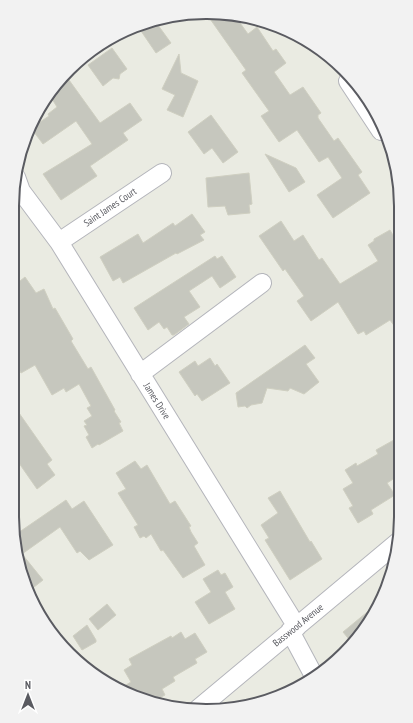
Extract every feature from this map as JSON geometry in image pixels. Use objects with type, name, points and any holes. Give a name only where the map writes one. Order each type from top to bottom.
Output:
[{"type":"street","name":"Saint James Court","points":[[59,242],[162,172]]},
{"type":"street","name":"James Drive","points":[[20,187],[59,242],[294,629],[312,671]]},
{"type":"street","points":[[140,374],[262,283]]},
{"type":"street","name":"Basswood Avenue","points":[[203,704],[391,548]]},
{"type":"building","points":[[210,19],[240,22],[248,34],[257,27],[273,51],[276,49],[286,63],[274,72],[290,95],[303,87],[321,113],[318,115],[318,118],[334,141],[338,138],[362,172],[358,175],[370,193],[333,218],[317,195],[342,178],[328,157],[319,162],[297,130],[279,142],[261,116],[269,111],[242,73],[246,70]]},
{"type":"building","points":[[158,25],[171,43],[156,53],[141,31]]},
{"type":"building","points":[[112,48],[127,69],[120,74],[119,79],[113,78],[103,86],[88,65]]},
{"type":"building","points":[[179,54],[181,73],[198,81],[183,117],[167,110],[175,95],[162,89]]},
{"type":"building","points":[[68,81],[100,123],[130,103],[142,120],[123,133],[128,140],[90,166],[97,176],[61,200],[43,174],[92,144],[76,121],[43,144],[34,132],[39,123],[49,116],[48,114],[57,107],[53,100]]},
{"type":"building","points":[[211,115],[238,152],[223,163],[212,148],[204,154],[188,132]]},
{"type":"building","points":[[265,154],[296,168],[305,182],[289,192]]},
{"type":"building","points":[[249,173],[252,204],[249,205],[250,213],[228,215],[225,206],[208,207],[206,178]]},
{"type":"building","points":[[192,214],[205,232],[200,235],[204,240],[177,254],[176,253],[123,283],[120,277],[113,281],[100,257],[138,234],[143,243],[173,223],[175,226]]},
{"type":"building","points":[[281,221],[294,241],[303,235],[319,260],[322,258],[340,284],[378,261],[368,245],[374,241],[374,239],[390,230],[394,237],[394,325],[390,320],[366,335],[364,331],[358,334],[338,302],[311,321],[297,301],[304,296],[285,269],[283,271],[259,236]]},
{"type":"building","points":[[215,256],[217,259],[222,256],[236,277],[220,288],[212,276],[189,291],[200,307],[184,317],[189,324],[174,335],[172,335],[167,327],[164,329],[159,322],[148,330],[134,308]]},
{"type":"building","points":[[25,277],[36,293],[44,289],[53,309],[55,308],[73,339],[71,341],[88,369],[91,367],[115,410],[114,411],[121,422],[119,423],[123,431],[92,448],[86,437],[89,435],[84,426],[87,425],[84,421],[92,416],[87,408],[91,406],[79,384],[66,392],[64,388],[52,395],[35,365],[21,373],[19,369],[19,280],[20,281]]},
{"type":"building","points":[[305,345],[315,358],[306,364],[319,382],[304,394],[290,388],[288,391],[267,388],[262,403],[251,405],[247,408],[245,406],[238,407],[236,393]]},
{"type":"building","points":[[210,358],[215,366],[217,364],[230,383],[202,401],[197,394],[195,396],[179,372],[195,361],[198,366]]},
{"type":"building","points":[[19,413],[52,460],[47,464],[55,475],[37,489],[19,463]]},
{"type":"building","points":[[394,440],[394,478],[387,483],[394,496],[371,510],[373,514],[358,523],[349,508],[353,506],[343,489],[353,483],[345,470],[356,463],[357,466],[378,454],[376,450]]},
{"type":"building","points":[[135,461],[141,469],[147,465],[170,504],[175,501],[191,526],[189,527],[191,532],[198,543],[194,546],[205,565],[183,578],[163,550],[161,551],[151,534],[146,538],[144,536],[140,538],[134,527],[138,525],[118,493],[126,489],[116,473]]},
{"type":"building","points":[[280,491],[310,542],[311,541],[322,559],[290,580],[265,540],[269,538],[261,525],[278,513],[268,498]]},
{"type":"building","points":[[66,500],[72,509],[84,501],[113,545],[89,560],[80,551],[77,553],[60,527],[23,553],[19,532]]},
{"type":"building","points":[[23,556],[43,580],[33,588]]},
{"type":"building","points":[[218,570],[221,575],[225,573],[233,587],[225,592],[235,609],[209,624],[195,602],[211,592],[203,579]]},
{"type":"building","points":[[107,604],[116,615],[98,630],[89,619]]},
{"type":"building","points":[[368,611],[348,639],[343,632]]},
{"type":"building","points":[[87,625],[96,642],[82,650],[73,636]]},
{"type":"building","points":[[181,632],[185,639],[195,633],[207,652],[195,659],[197,663],[173,677],[175,681],[162,689],[165,695],[159,698],[125,686],[131,682],[124,670],[132,665],[129,659],[171,636],[172,638]]}]
